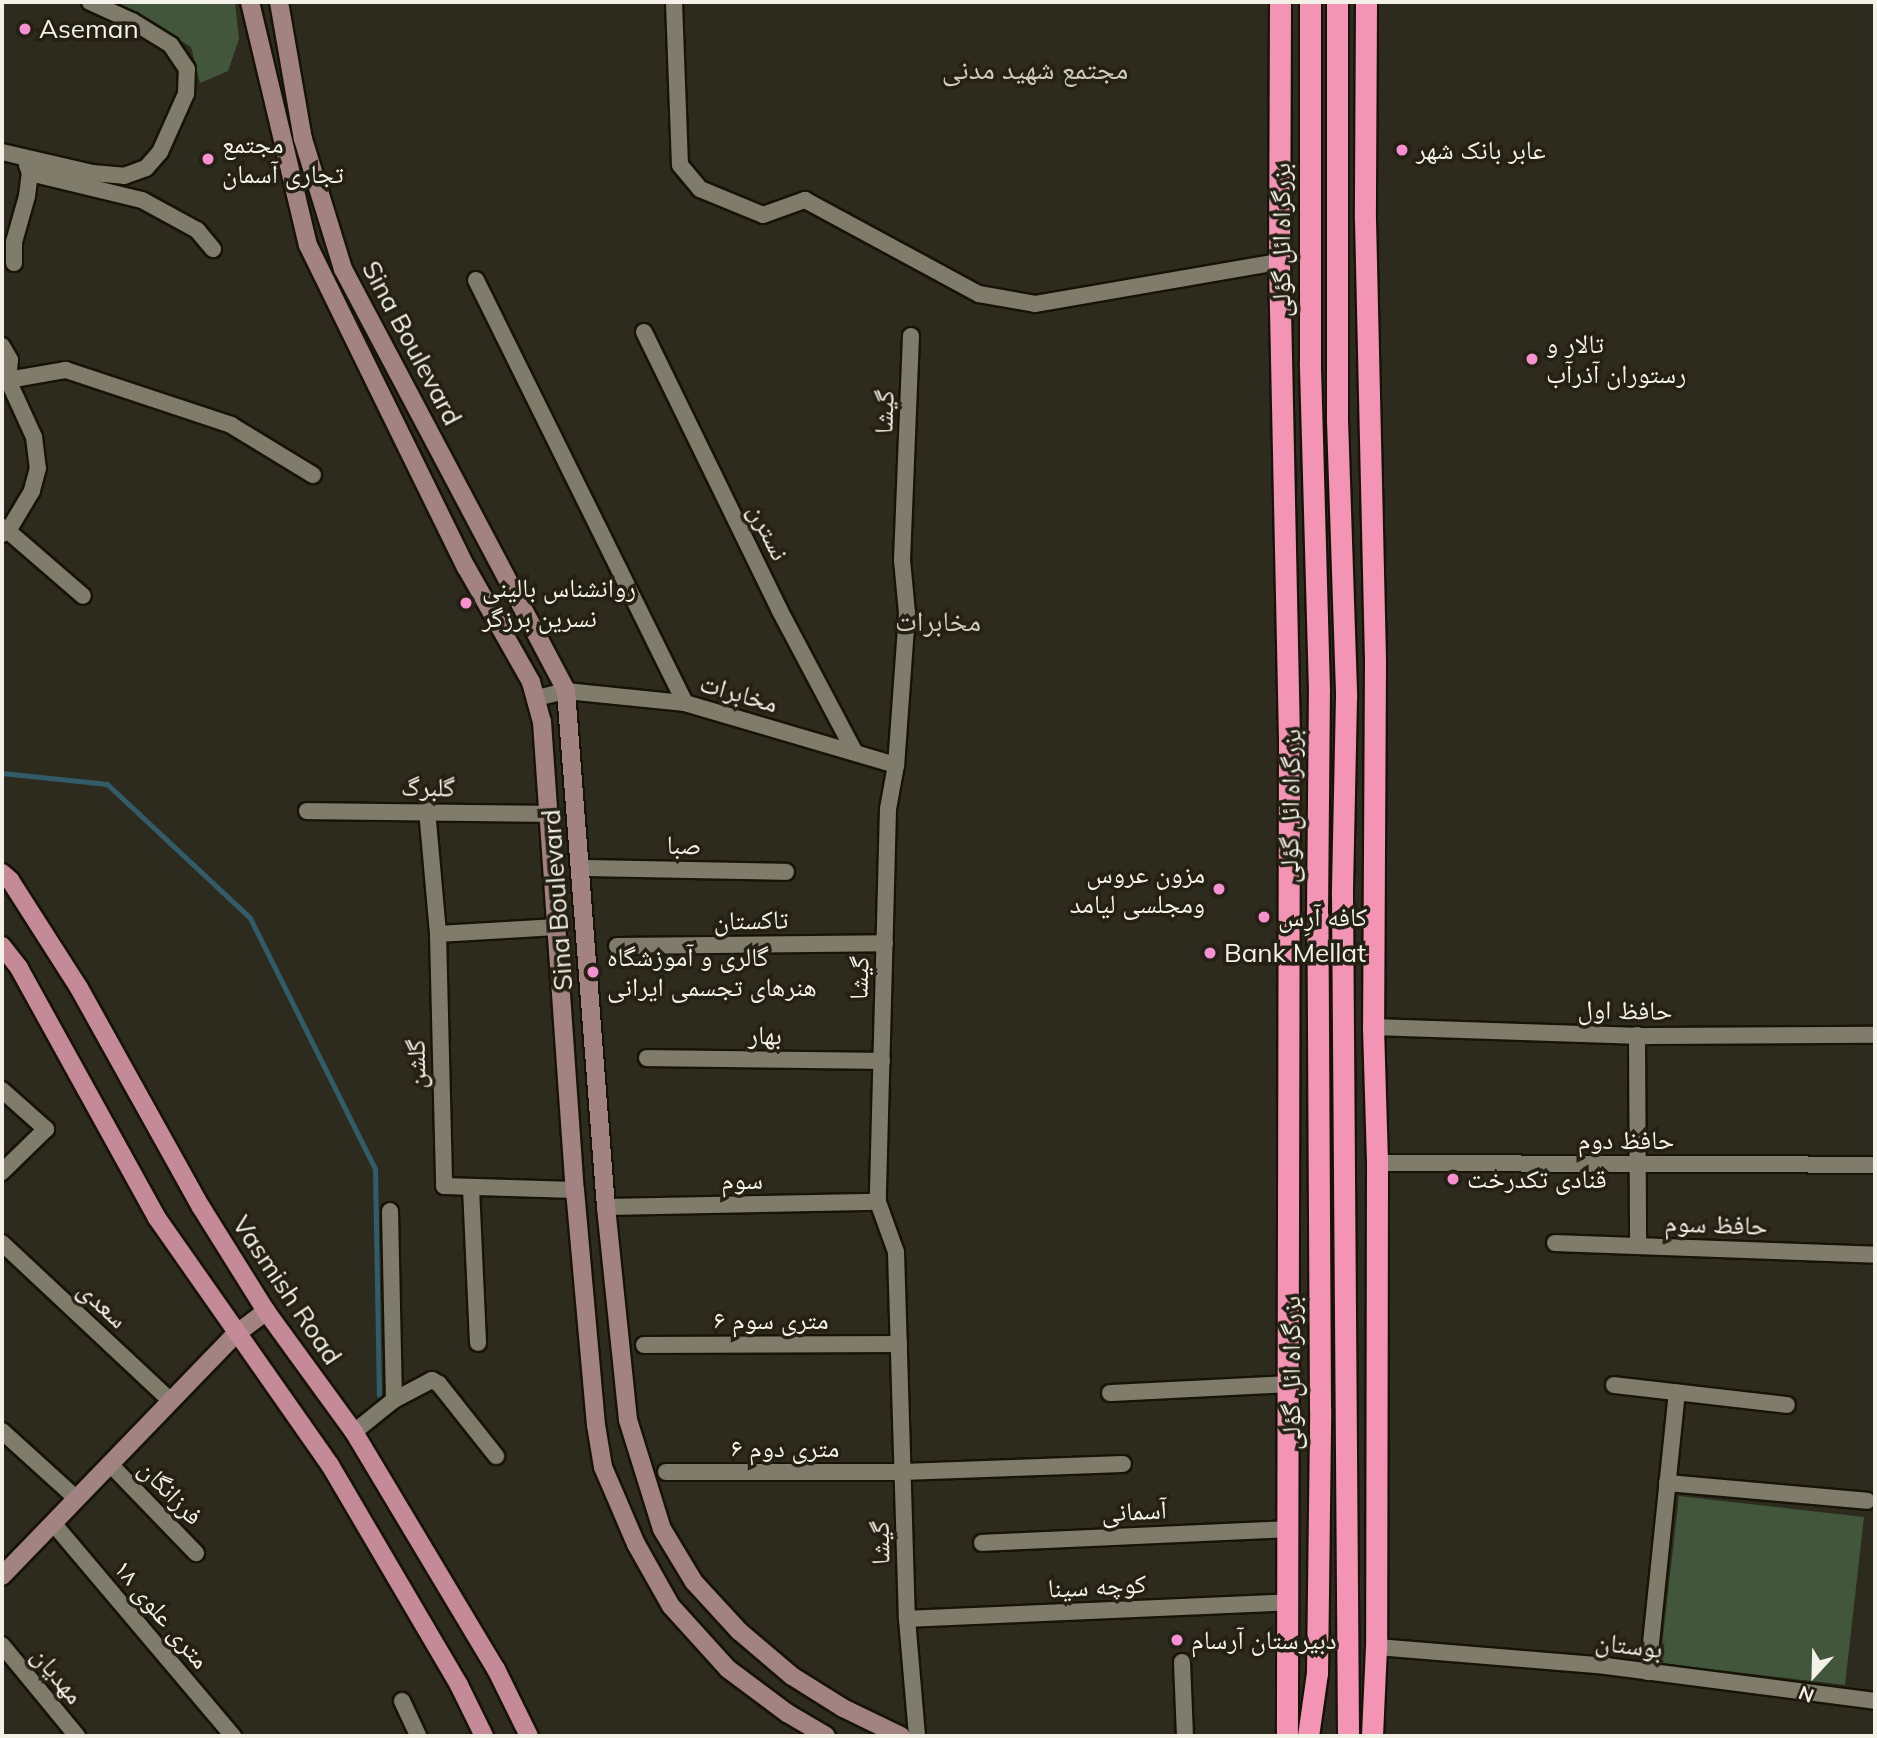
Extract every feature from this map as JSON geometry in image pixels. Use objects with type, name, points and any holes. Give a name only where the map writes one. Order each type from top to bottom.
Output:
[{"type":"highway","points":[[1280,2],[1279,262],[1289,741],[1287,1736]]},
{"type":"highway","name":"بزرگراه ائل گؤلی","points":[[1308,1736],[1317,1674],[1320,1409],[1317,914],[1319,690],[1310,362],[1310,2]]},
{"type":"highway","name":"بزرگراه ائل گؤلی","points":[[1337,2],[1337,420],[1346,697],[1342,894],[1348,1736]]},
{"type":"highway","points":[[1366,2],[1365,219],[1375,662],[1373,1027],[1377,1163],[1376,1647],[1371,1736]]},
{"type":"highway","points":[[1317,1674],[1322,1681],[1331,1684],[1341,1683],[1347,1676]]},
{"type":"main road","name":"Sina Boulevard","points":[[250,2],[308,245],[466,568],[531,682],[542,722],[575,1190],[596,1425],[603,1467],[636,1544],[671,1606],[728,1669],[787,1713],[826,1736]]},
{"type":"main road","name":"Sina Boulevard","points":[[279,2],[303,139],[343,270],[566,691],[606,1207],[628,1420],[662,1529],[694,1582],[738,1631],[792,1676],[843,1708],[901,1736]]},
{"type":"main road","name":"Vasmish Road","points":[[2,873],[10,880],[79,988],[201,1207],[266,1311],[354,1432],[496,1669],[529,1736]]},
{"type":"main road","points":[[2,946],[19,968],[157,1218],[330,1465],[459,1685],[484,1736]]},
{"type":"main road","points":[[2,1576],[236,1334],[266,1311]]},
{"type":"main road","points":[[596,1425],[628,1420]]},
{"type":"street","points":[[2,152],[92,173],[124,176],[146,168],[160,152],[186,94],[187,69],[171,45],[132,21],[90,2]]},
{"type":"street","points":[[674,2],[680,165],[700,189],[763,215],[805,200],[979,293],[1035,304],[1279,262]]},
{"type":"street","points":[[14,263],[15,242],[30,173],[23,156]]},
{"type":"street","points":[[30,173],[142,200],[197,230],[213,248]]},
{"type":"street","points":[[476,280],[685,703]]},
{"type":"street","name":"نسترن","points":[[644,332],[780,611],[854,751]]},
{"type":"street","name":"گیشا","points":[[911,336],[902,560],[907,613],[895,765],[888,809],[878,1202],[895,1252],[907,1619],[917,1736]]},
{"type":"street","points":[[2,346],[10,360],[5,378],[34,437],[38,468],[32,491],[4,531],[83,596]]},
{"type":"street","points":[[5,378],[66,370],[231,425],[313,475]]},
{"type":"street","name":"مخابرات","points":[[536,698],[566,691],[685,703],[895,765]]},
{"type":"street","name":"گلبرگ","points":[[307,811],[427,810],[549,814]]},
{"type":"street","name":"گلشن","points":[[427,810],[438,934],[442,1178],[447,1188],[575,1190]]},
{"type":"street","name":"صبا","points":[[581,868],[786,872]]},
{"type":"street","points":[[438,934],[557,927]]},
{"type":"street","name":"تاکستان","points":[[617,946],[885,943]]},
{"type":"street","name":"حافظ اول","points":[[1373,1027],[1637,1035],[1875,1035]]},
{"type":"street","points":[[1637,1035],[1638,1246]]},
{"type":"street","name":"بهار","points":[[647,1059],[882,1061]]},
{"type":"street","points":[[2,1090],[46,1129],[2,1172]]},
{"type":"street","name":"حافظ دوم","points":[[1377,1163],[1875,1166]]},
{"type":"street","points":[[471,1188],[478,1343]]},
{"type":"street","name":"سوم","points":[[606,1207],[878,1202]]},
{"type":"street","points":[[390,1211],[394,1400]]},
{"type":"street","name":"سعدی","points":[[2,1243],[171,1401]]},
{"type":"street","name":"حافظ سوم","points":[[1555,1243],[1875,1255]]},
{"type":"street","name":"۶ متری سوم","points":[[644,1345],[899,1344]]},
{"type":"street","points":[[354,1432],[394,1400],[432,1380],[439,1384],[496,1456]]},
{"type":"street","points":[[1110,1393],[1287,1384]]},
{"type":"street","points":[[1614,1385],[1787,1405]]},
{"type":"street","points":[[1648,1672],[1677,1392]]},
{"type":"street","points":[[2,1431],[77,1499]]},
{"type":"street","name":"فرزانگان","points":[[110,1464],[196,1553]]},
{"type":"street","name":"۶ متری دوم","points":[[666,1472],[903,1472],[1123,1464]]},
{"type":"street","points":[[1667,1483],[1867,1501]]},
{"type":"street","name":"۱۸ متری علوی","points":[[53,1523],[233,1736]]},
{"type":"street","name":"آسمانی","points":[[982,1543],[1289,1529]]},
{"type":"street","name":"کوچه سینا","points":[[907,1619],[1289,1602]]},
{"type":"street","name":"مهدیان","points":[[2,1645],[77,1736]]},
{"type":"street","name":"بوستان","points":[[1376,1647],[1648,1672],[1875,1701]]},
{"type":"street","points":[[1182,1662],[1185,1736]]},
{"type":"street","points":[[402,1700],[418,1736]]},
{"type":"green space","points":[[117,2],[235,2],[239,39],[228,71],[200,83],[191,47]]},
{"type":"green space","points":[[1679,1496],[1864,1517],[1845,1685],[1660,1663]]},
{"type":"waterway","points":[[2,773],[107,784],[250,918],[375,1169],[379,1395]]},
{"type":"place","name":"Aseman","points":[[25,29]]},
{"type":"place","name":"عابر بانک شهر","points":[[1402,150]]},
{"type":"place","name":"مجتمع تجاری آسمان","points":[[208,159]]},
{"type":"place","name":"تالار و رستوران آذرآب","points":[[1532,359]]},
{"type":"place","name":"روانشناس بالینی نسرین برزگر","points":[[466,603]]},
{"type":"place","name":"مزون عروس ومجلسی لیامد","points":[[1219,889]]},
{"type":"place","name":"کافه آرِس","points":[[1264,917]]},
{"type":"place","name":"Bank Mellat","points":[[1210,953]]},
{"type":"place","name":"گالری و آموزشگاه هنرهای تجسمی ایرانی","points":[[593,972]]},
{"type":"place","name":"قنادی تکدرخت","points":[[1453,1179]]},
{"type":"place","name":"دبیرستان آرسام","points":[[1177,1640]]},
{"type":"district","name":"مجتمع شهید مدنی","points":[[1035,69]]},
{"type":"district","name":"مخابرات","points":[[938,621]]}]
